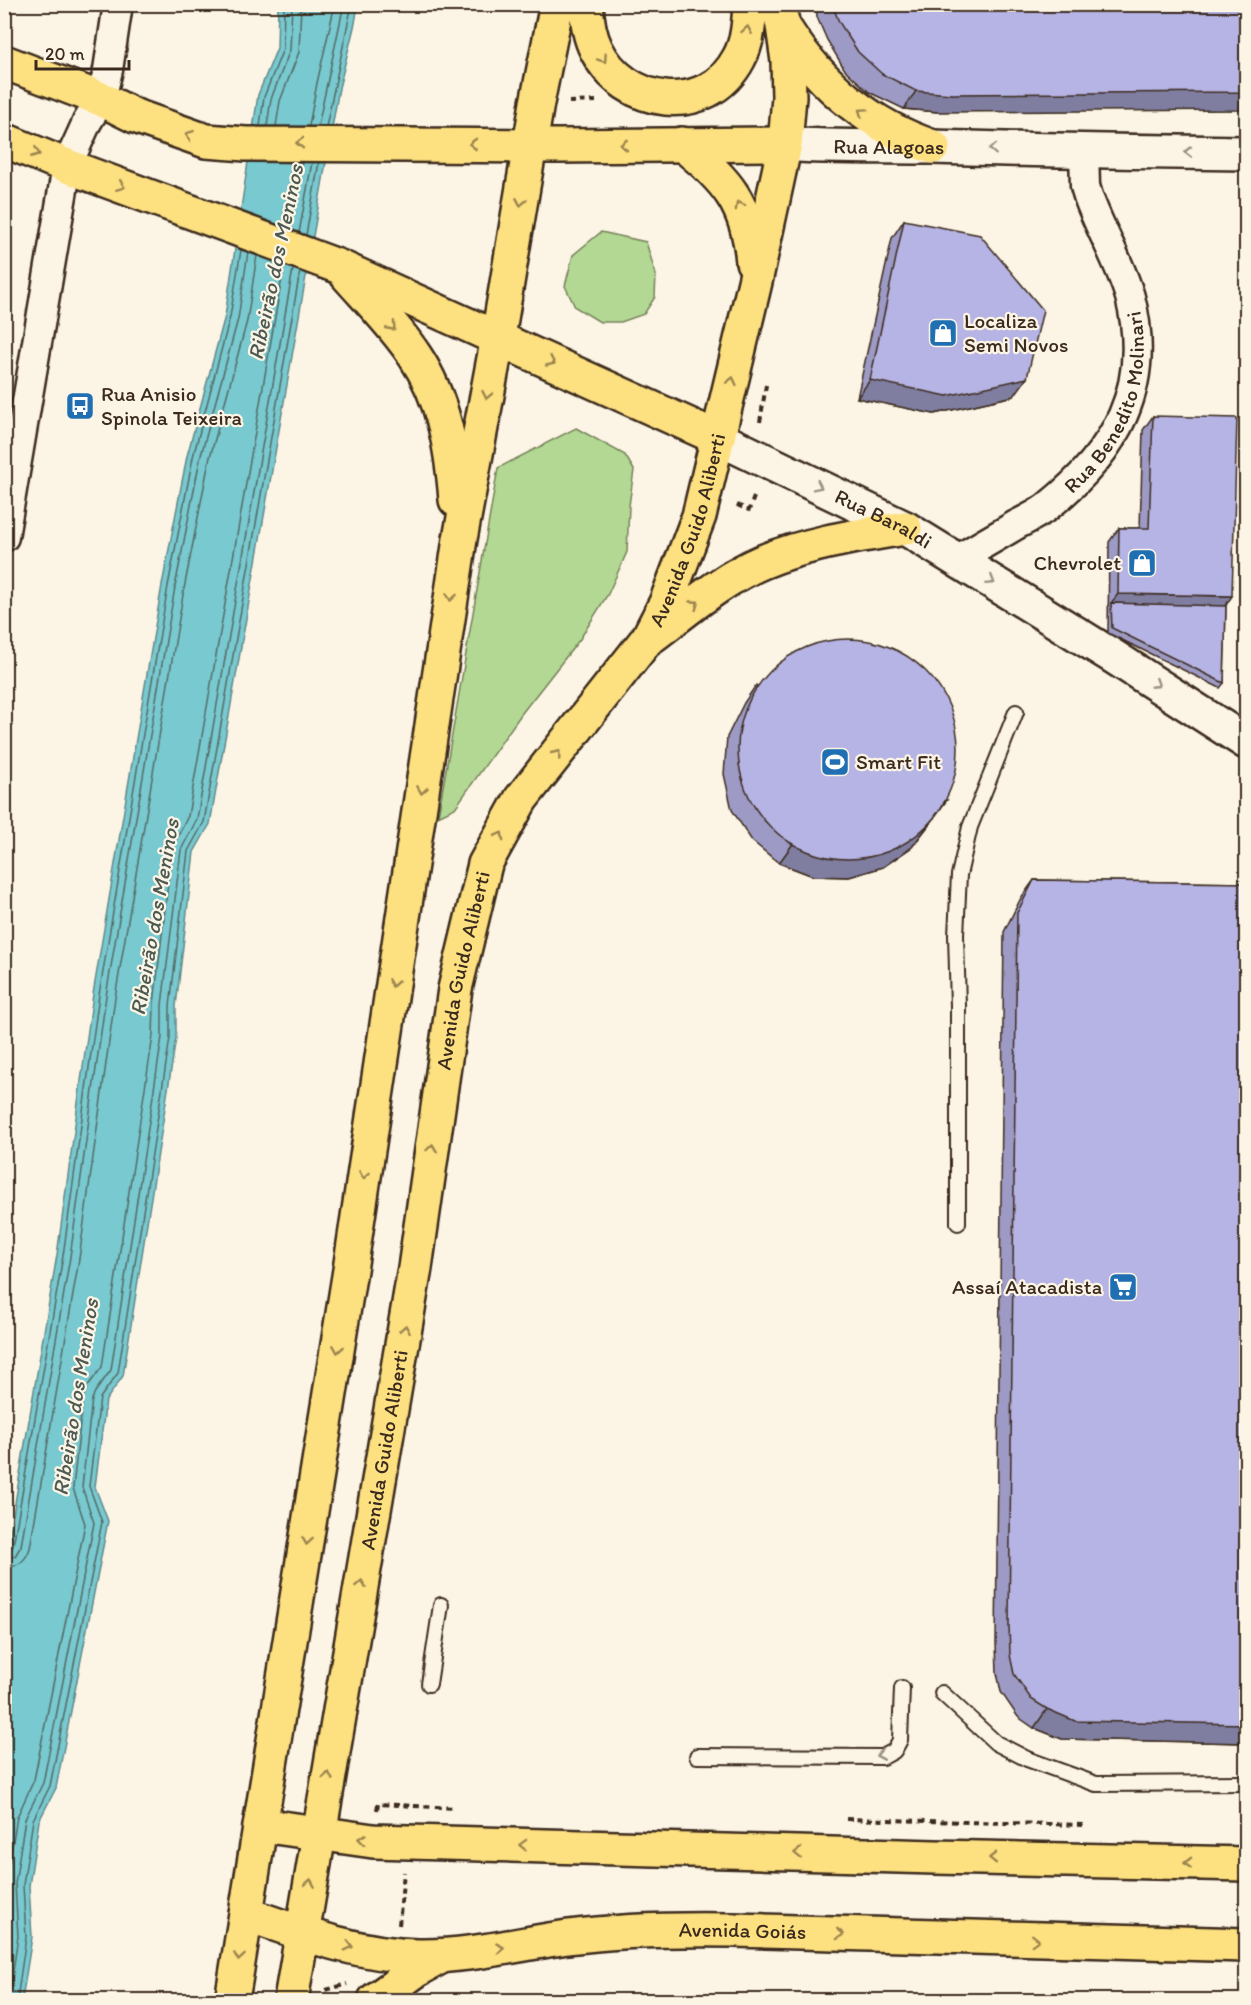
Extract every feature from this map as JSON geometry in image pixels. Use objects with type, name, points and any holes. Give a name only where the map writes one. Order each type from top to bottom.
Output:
[{"type":"main road","points":[[232,2001],[348,1282],[459,539],[498,337],[557,4]]},
{"type":"main road","points":[[586,4],[593,41],[612,73],[633,89],[669,99],[699,94],[717,83],[731,70],[744,48],[750,4]]},
{"type":"main road","points":[[781,15],[811,65],[851,104],[904,136],[933,147]]},
{"type":"main road","name":"Avenida Guido Aliberti","points":[[291,2001],[415,1268],[455,989],[485,864],[521,799],[648,638],[666,603],[699,516],[755,282],[785,144],[789,98],[781,15]]},
{"type":"main road","name":"Rua Alagoas","points":[[4,62],[101,99],[135,116],[206,141],[246,144],[559,146],[785,144]]},
{"type":"main road","name":"Rua Baraldi","points":[[4,140],[67,166],[336,266],[718,438]]},
{"type":"main road","points":[[682,144],[718,175],[738,203],[749,231],[755,282]]},
{"type":"main road","points":[[336,266],[401,336],[430,383],[441,410],[449,441],[459,539]]},
{"type":"main road","points":[[648,638],[717,588],[761,563],[795,550],[833,540],[905,528]]},
{"type":"main road","points":[[261,1825],[373,1841],[1246,1864]]},
{"type":"main road","name":"Avenida Goiás","points":[[246,1914],[360,1949],[396,1955],[442,1956],[569,1937],[653,1929],[1246,1945]]},
{"type":"main road","points":[[375,2001],[415,1971],[442,1956]]},
{"type":"street","points":[[4,537],[67,166],[87,122],[101,99],[118,4]]},
{"type":"street","name":"Rua Alagoas","points":[[785,144],[1246,153]]},
{"type":"street","name":"Rua Benedito Molinari","points":[[957,560],[1046,508],[1085,473],[1105,449],[1123,418],[1128,402],[1136,349],[1133,312],[1122,276],[1088,196],[1085,186],[1084,151]]},
{"type":"street","name":"Rua Baraldi","points":[[718,438],[905,528],[1114,657],[1246,742]]},
{"type":"lane","points":[[958,1223],[956,935],[959,875],[970,826],[1016,712]]},
{"type":"lane","points":[[429,1684],[441,1605]]},
{"type":"lane","points":[[697,1756],[883,1757],[894,1751],[900,1740],[902,1688]]},
{"type":"lane","points":[[942,1694],[996,1743],[1027,1759],[1096,1784],[1246,1783]]},
{"type":"path","points":[[737,505],[749,510],[754,497]]},
{"type":"path","points":[[396,1955],[407,1842]]},
{"type":"green space","points":[[601,232],[646,242],[656,275],[655,297],[644,314],[621,322],[600,322],[575,307],[565,286],[573,255]]},
{"type":"green space","points":[[576,428],[625,455],[634,470],[629,506],[627,552],[608,594],[580,639],[522,713],[455,808],[438,816],[498,468]]},
{"type":"water","name":"Ribeirão dos Meninos","points":[[278,5],[358,5],[339,88],[210,824],[194,852],[176,1006],[176,1038],[123,1376],[106,1400],[95,1487],[108,1521],[56,1788],[39,1821],[29,1886],[32,1937],[22,2000],[5,2000],[5,1562],[57,1255],[93,994],[162,585],[187,456],[225,316],[258,95],[277,48]]},
{"type":"building","points":[[832,4],[1246,4],[1246,92],[951,94],[916,91],[882,74],[858,52],[839,22]]},
{"type":"building","points":[[904,220],[980,235],[1043,310],[1027,378],[947,396],[870,380]]},
{"type":"building","points":[[1153,416],[1237,418],[1232,596],[1118,594],[1119,528],[1149,528]]},
{"type":"building","points":[[1111,603],[1226,606],[1224,683],[1112,628]]},
{"type":"building","name":"Smart Fit","points":[[837,639],[859,639],[890,647],[909,657],[926,671],[940,688],[950,707],[956,727],[958,749],[956,771],[950,791],[940,810],[926,827],[909,841],[880,855],[859,859],[837,859],[816,855],[796,846],[778,834],[763,819],[742,781],[738,760],[738,738],[742,717],[751,697],[763,679],[778,664],[816,643]]},
{"type":"building","name":"Assaí Atacadista","points":[[1034,880],[1246,883],[1246,1724],[1075,1721],[1031,1699],[1014,1674],[1010,1655],[1009,1625],[1017,913]]},
{"type":"place","name":"Localiza Semi Novos","points":[[943,333]]},
{"type":"place","name":"Rua Anisio Spinola Teixeira","points":[[80,406]]},
{"type":"place","name":"Chevrolet","points":[[1142,563]]},
{"type":"place","name":"Smart Fit","points":[[835,762]]},
{"type":"place","name":"Assaí Atacadista","points":[[1123,1287]]}]
